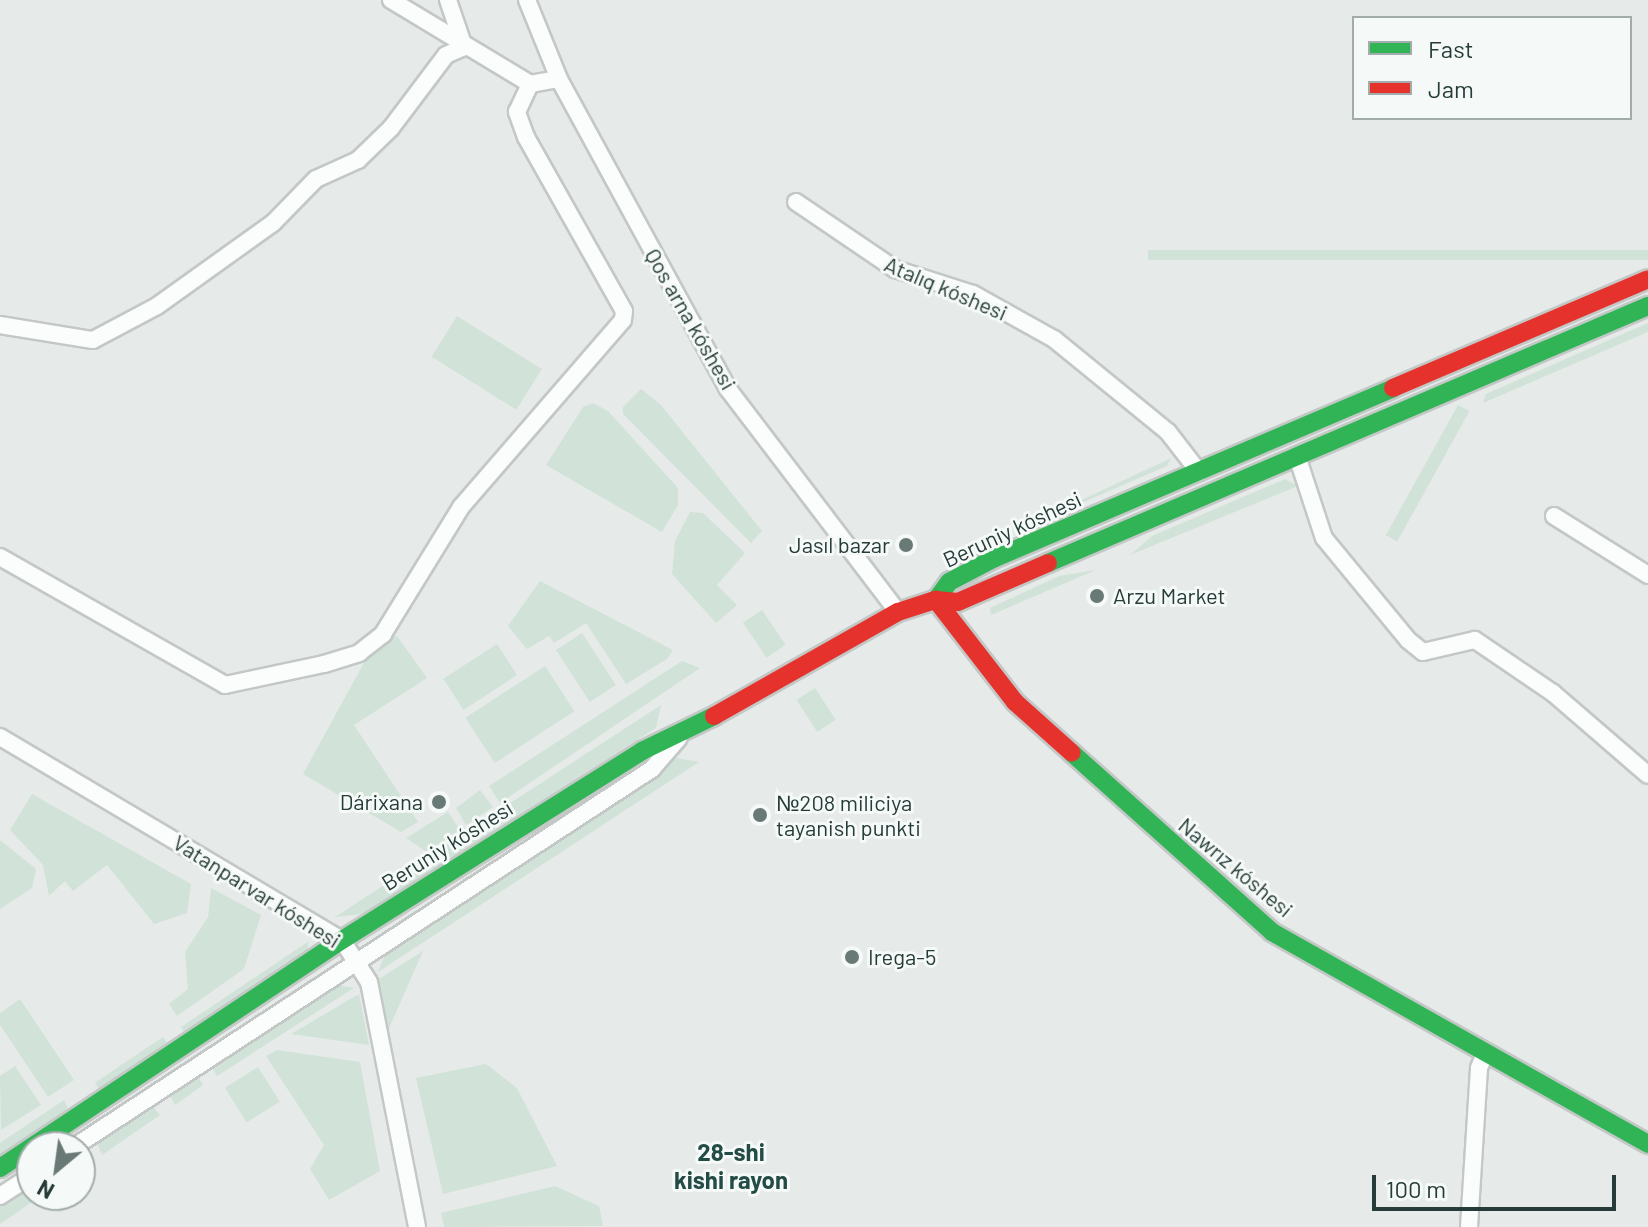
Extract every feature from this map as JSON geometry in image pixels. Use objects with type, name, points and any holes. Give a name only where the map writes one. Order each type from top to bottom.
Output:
[{"type":"street","points":[[391,0],[464,47],[530,84],[559,79]]},
{"type":"street","points":[[448,0],[464,47]]},
{"type":"street","name":"Qos arna kóshesi","points":[[527,0],[559,79],[728,389],[898,612]]},
{"type":"street","points":[[0,325],[93,340],[157,306],[273,223],[316,179],[358,160],[391,128],[446,55],[464,47]]},
{"type":"street","points":[[0,557],[225,685],[359,653],[383,634],[461,507],[623,320],[624,311],[526,137],[517,112],[530,84]]},
{"type":"street","name":"Atalıq kóshesi","points":[[796,202],[895,269],[973,294],[1054,339],[1168,432],[1199,472]]},
{"type":"street","name":"Beruniy kóshesi","points":[[936,600],[949,582],[993,559],[1648,279]]},
{"type":"street","name":"Beruniy kóshesi","points":[[936,600],[958,602],[1648,306]]},
{"type":"street","points":[[1297,456],[1324,538],[1408,640],[1423,652],[1475,640],[1553,693],[1648,775]]},
{"type":"street","points":[[1554,516],[1648,575]]},
{"type":"street","points":[[681,735],[898,612],[936,600]]},
{"type":"street","name":"Nawrız kóshesi","points":[[936,600],[1015,702],[1272,932],[1648,1144]]},
{"type":"street","name":"Beruniy kóshesi","points":[[0,1168],[342,940],[642,751],[681,735]]},
{"type":"street","name":"Beruniy kóshesi","points":[[96,1132],[355,959],[652,769],[681,735]]},
{"type":"street","name":"Vatanparvar kóshesi","points":[[0,737],[342,940],[369,982],[417,1227]]},
{"type":"street","points":[[1469,1227],[1479,1068],[1485,1053]]},
{"type":"green space","points":[[1148,250],[1648,250],[1648,260],[1148,260]]},
{"type":"green space","points":[[457,316],[542,369],[516,410],[432,357]]},
{"type":"green space","points":[[1648,323],[1648,332],[1483,403],[1486,394]]},
{"type":"green space","points":[[641,389],[661,405],[762,531],[751,543],[623,414],[623,407]]},
{"type":"green space","points":[[593,403],[608,411],[678,488],[678,505],[662,532],[546,465],[583,407]]},
{"type":"green space","points":[[1458,405],[1469,411],[1397,542],[1386,535]]},
{"type":"green space","points":[[1171,458],[1167,466],[998,539]]},
{"type":"green space","points":[[1285,479],[1298,486],[1130,555],[1152,536]]},
{"type":"green space","points":[[690,512],[703,513],[745,553],[717,585],[737,605],[716,623],[672,574],[675,541]]},
{"type":"green space","points":[[1096,570],[991,615],[990,608],[1059,576]]},
{"type":"green space","points":[[540,581],[673,650],[667,659],[626,684],[586,623],[554,643],[549,636],[527,649],[508,626]]},
{"type":"green space","points":[[762,610],[785,645],[766,658],[743,623]]},
{"type":"green space","points":[[582,633],[616,685],[590,702],[556,650]]},
{"type":"green space","points":[[397,636],[427,678],[354,725],[418,822],[401,832],[303,774],[377,639]]},
{"type":"green space","points":[[497,644],[517,675],[463,710],[443,679]]},
{"type":"green space","points":[[682,661],[700,668],[500,803],[489,786]]},
{"type":"green space","points":[[545,666],[574,711],[495,763],[465,718]]},
{"type":"green space","points":[[815,688],[836,720],[817,732],[797,700]]},
{"type":"green space","points":[[661,705],[656,728],[362,914],[335,917]]},
{"type":"green space","points":[[677,758],[699,762],[378,972],[389,944]]},
{"type":"green space","points":[[480,790],[493,807],[466,825],[456,808]]},
{"type":"green space","points":[[32,794],[191,884],[187,913],[154,924],[107,865],[73,891],[65,881],[49,896],[43,865],[10,830]]},
{"type":"green space","points":[[448,812],[460,830],[427,852],[406,838]]},
{"type":"green space","points":[[0,840],[36,869],[32,888],[0,909]]},
{"type":"green space","points":[[211,888],[261,915],[244,969],[177,1016],[169,1004],[188,989],[185,952],[208,917]]},
{"type":"green space","points":[[309,941],[307,951],[186,1035],[181,1027]]},
{"type":"green space","points":[[423,951],[387,1033],[377,980]]},
{"type":"green space","points":[[332,984],[354,988],[217,1076],[211,1065]]},
{"type":"green space","points":[[359,994],[369,1045],[291,1034]]},
{"type":"green space","points":[[20,999],[74,1080],[48,1097],[0,1025],[0,1013]]},
{"type":"green space","points":[[163,1037],[169,1046],[101,1092],[95,1083]]},
{"type":"green space","points":[[277,1050],[360,1062],[380,1171],[329,1200],[310,1169],[324,1145],[266,1056]]},
{"type":"green space","points":[[486,1064],[517,1088],[557,1166],[443,1194],[416,1078]]},
{"type":"green space","points":[[15,1066],[41,1105],[1,1130],[0,1076]]},
{"type":"green space","points":[[258,1067],[280,1102],[247,1122],[225,1088]]},
{"type":"green space","points":[[197,1074],[203,1085],[175,1105],[168,1093]]},
{"type":"green space","points":[[64,1100],[69,1111],[38,1131],[18,1131]]},
{"type":"green space","points":[[150,1103],[160,1115],[102,1155],[96,1138]]},
{"type":"green space","points":[[16,1132],[16,1146],[0,1156],[0,1143]]},
{"type":"green space","points":[[555,1186],[599,1206],[603,1226],[444,1227],[441,1213]]},
{"type":"green space","points":[[16,1194],[16,1211],[19,1211],[0,1224],[0,1205]]},
{"type":"traffic: fast","points":[[1048,563],[1648,306]]},
{"type":"traffic: fast","points":[[936,600],[949,582],[993,559],[1393,388]]},
{"type":"traffic: fast","points":[[0,1168],[342,940],[642,751],[714,716]]},
{"type":"traffic: fast","points":[[1072,753],[1272,932],[1648,1144]]},
{"type":"traffic: jam","points":[[1393,388],[1648,279]]},
{"type":"traffic: jam","points":[[714,716],[898,612],[936,600],[958,602],[1048,563]]},
{"type":"traffic: jam","points":[[936,600],[1015,702],[1072,753]]},
{"type":"place","name":"Jasıl bazar","points":[[906,545]]},
{"type":"place","name":"Arzu Market","points":[[1097,596]]},
{"type":"place","name":"Dárixana","points":[[439,802]]},
{"type":"place","name":"№208 miliciya tayanish punkti","points":[[760,815]]},
{"type":"place","name":"Irega-5","points":[[852,957]]},
{"type":"district","name":"28-shi kishi rayon","points":[[731,1166]]}]
